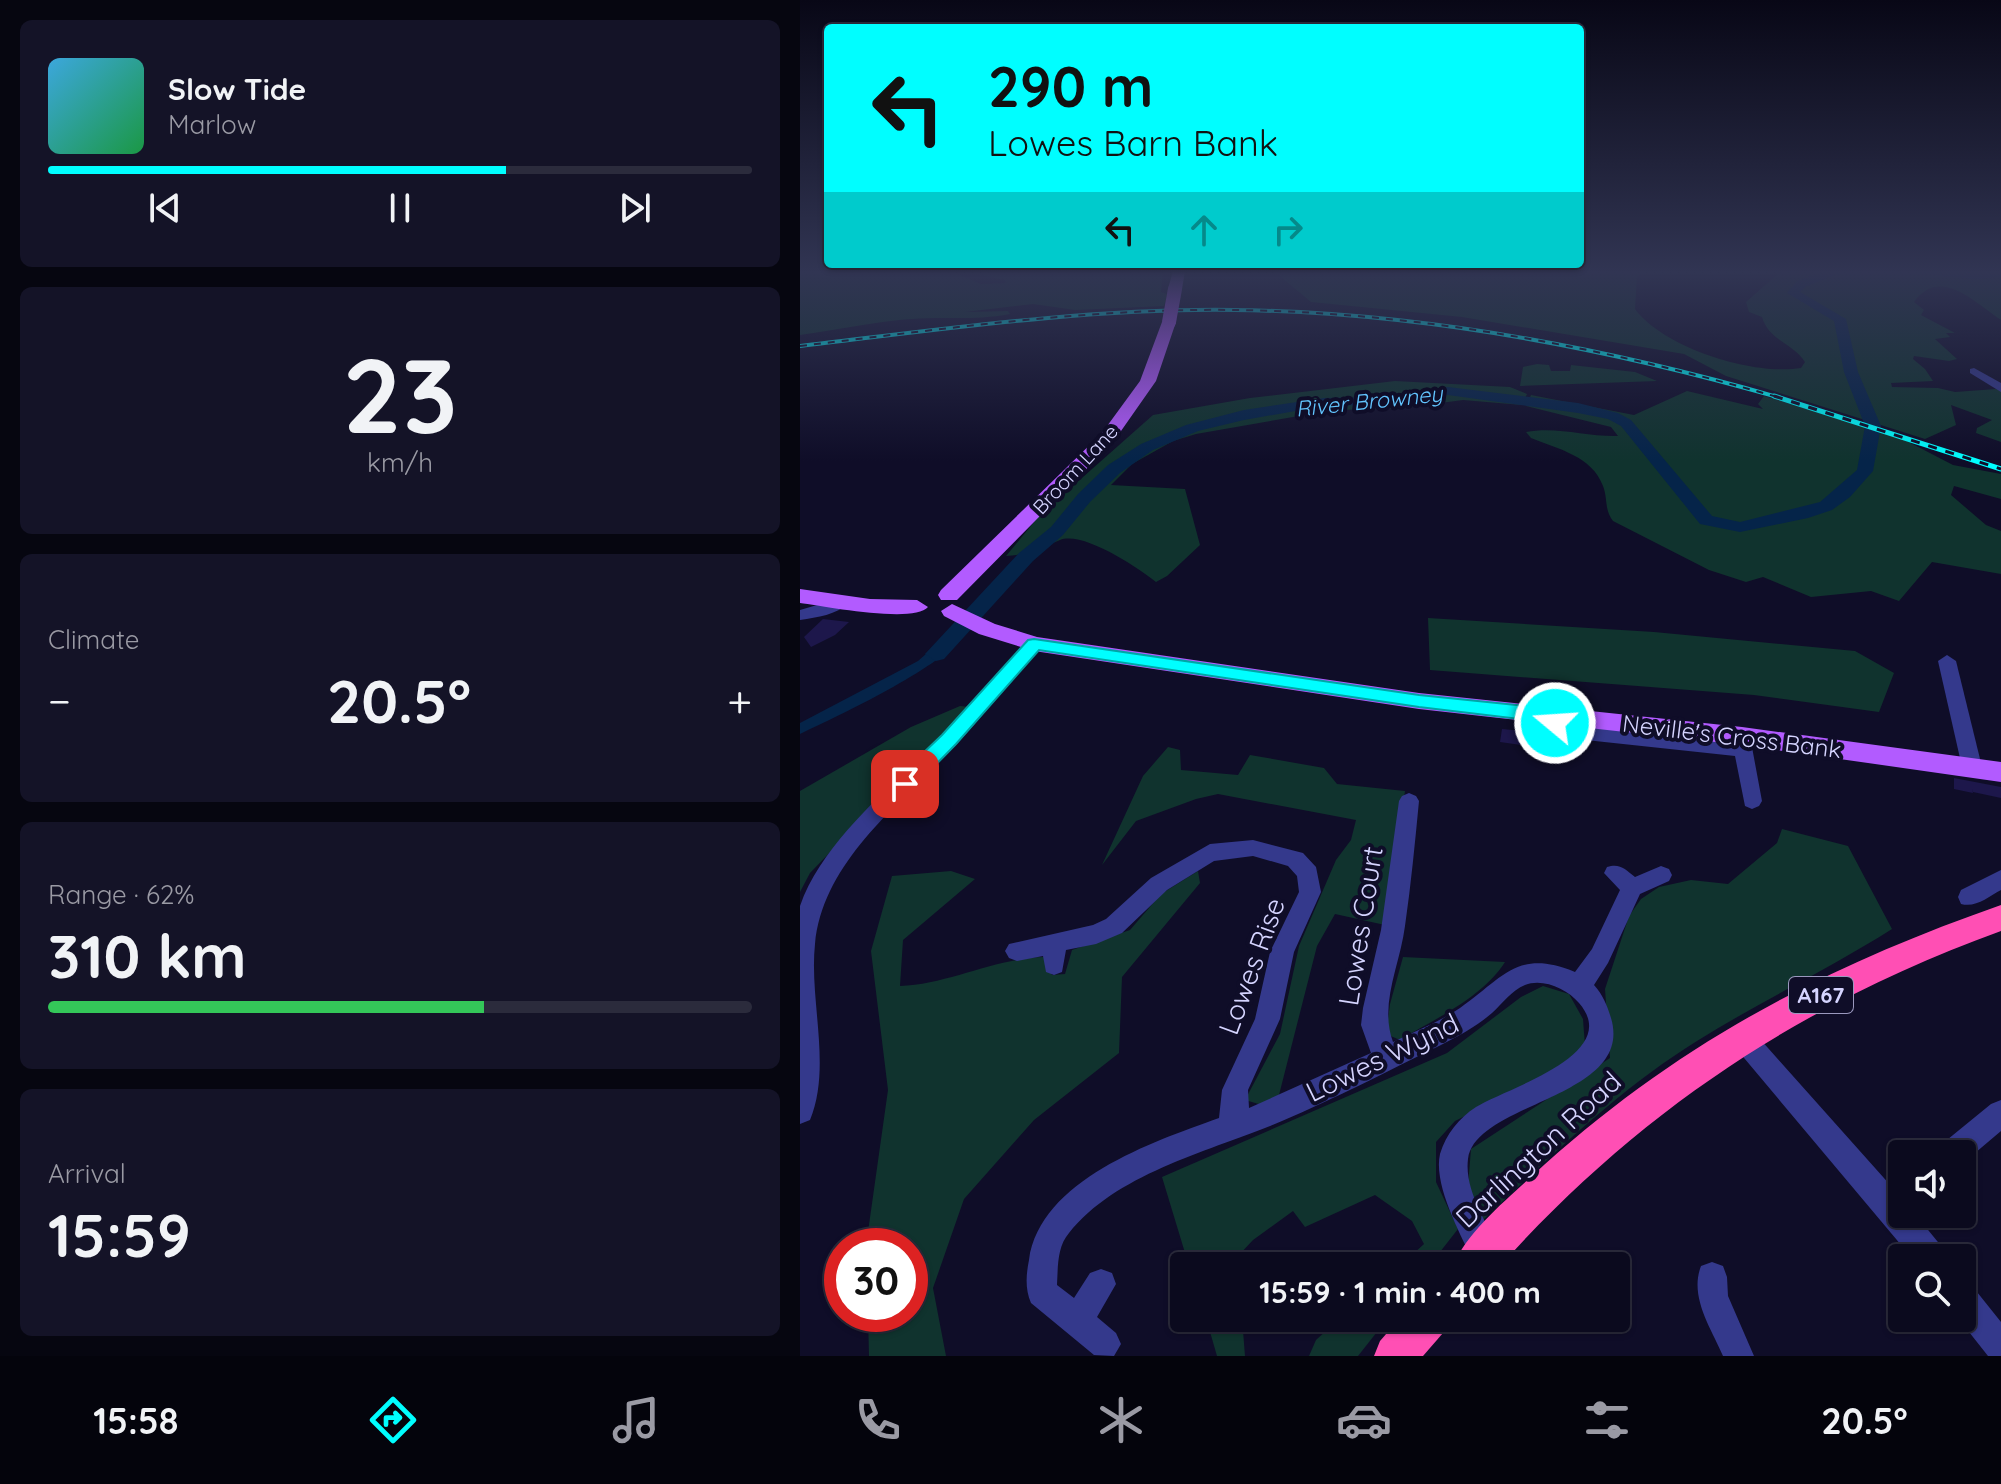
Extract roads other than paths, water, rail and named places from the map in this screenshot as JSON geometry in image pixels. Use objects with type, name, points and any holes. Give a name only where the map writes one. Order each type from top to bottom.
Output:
[{"type":"highway","name":"Darlington Road","points":[[1486,1252],[1616,1123],[1668,1085],[1743,1038],[1900,953],[2001,918]]},
{"type":"highway","points":[[1396,1356],[1416,1332]]},
{"type":"main road","name":"Broom Lane","points":[[951,603],[1108,437],[1148,381],[1165,334]]},
{"type":"main road","points":[[800,596],[841,603],[917,607],[931,597],[951,603]]},
{"type":"main road","name":"Neville's Cross Bank","points":[[951,603],[987,629],[1034,644],[1419,701],[1554,716],[1743,743],[2001,772]]},
{"type":"street","points":[[1974,371],[2001,388]]},
{"type":"street","points":[[800,615],[823,611],[841,603]]},
{"type":"street","points":[[800,1111],[805,1070],[803,945],[812,903],[826,873],[883,806],[949,740],[1034,644]]},
{"type":"street","points":[[1947,661],[1972,767]]},
{"type":"street","points":[[1743,743],[1752,801]]},
{"type":"street","name":"Lowes Court","points":[[1386,1058],[1374,1025],[1375,1008],[1393,930],[1409,801]]},
{"type":"street","name":"Lowes Rise","points":[[1017,951],[1055,954],[1114,926],[1159,884],[1210,853],[1253,848],[1278,852],[1295,859],[1308,873],[1310,892],[1282,952],[1267,1019],[1235,1090],[1232,1125]]},
{"type":"street","points":[[1477,1252],[1464,1211],[1453,1156],[1459,1137],[1479,1121],[1581,1068],[1598,1050],[1600,1028],[1595,1005],[1579,987],[1600,956],[1623,880],[1661,875]]},
{"type":"street","points":[[1969,897],[2001,879]]},
{"type":"street","name":"Lowes Wynd","points":[[1105,1344],[1042,1292],[1042,1265],[1048,1238],[1061,1219],[1098,1191],[1162,1154],[1249,1121],[1439,1033],[1477,1010],[1523,974],[1558,975],[1579,987]]},
{"type":"street","points":[[1743,1038],[1888,1192]]},
{"type":"street","points":[[1969,1140],[2001,1113]]},
{"type":"street","points":[[1712,1277],[1713,1298],[1739,1355]]},
{"type":"street","points":[[1076,1322],[1101,1284]]},
{"type":"street","points":[[1976,1316],[2001,1347]]},
{"type":"water","points":[[951,632],[964,636],[932,663],[887,690],[800,734],[800,723],[918,661]]},
{"type":"waterway","name":"River Browney","points":[[936,654],[1026,557],[1057,531],[1084,498],[1114,469],[1147,447],[1192,428],[1244,415],[1324,402],[1372,401],[1448,391],[1578,408],[1613,416],[1626,423],[1706,520],[1740,527],[1808,513],[1826,506],[1844,493],[1865,471],[1873,426],[1851,372],[1843,334]]},
{"type":"railway","points":[[800,346],[900,334]]},
{"type":"railway","points":[[1499,334],[1647,363],[1776,397]]},
{"type":"railway","points":[[1776,397],[1781,398]]},
{"type":"railway","points":[[1776,397],[2001,469]]}]
